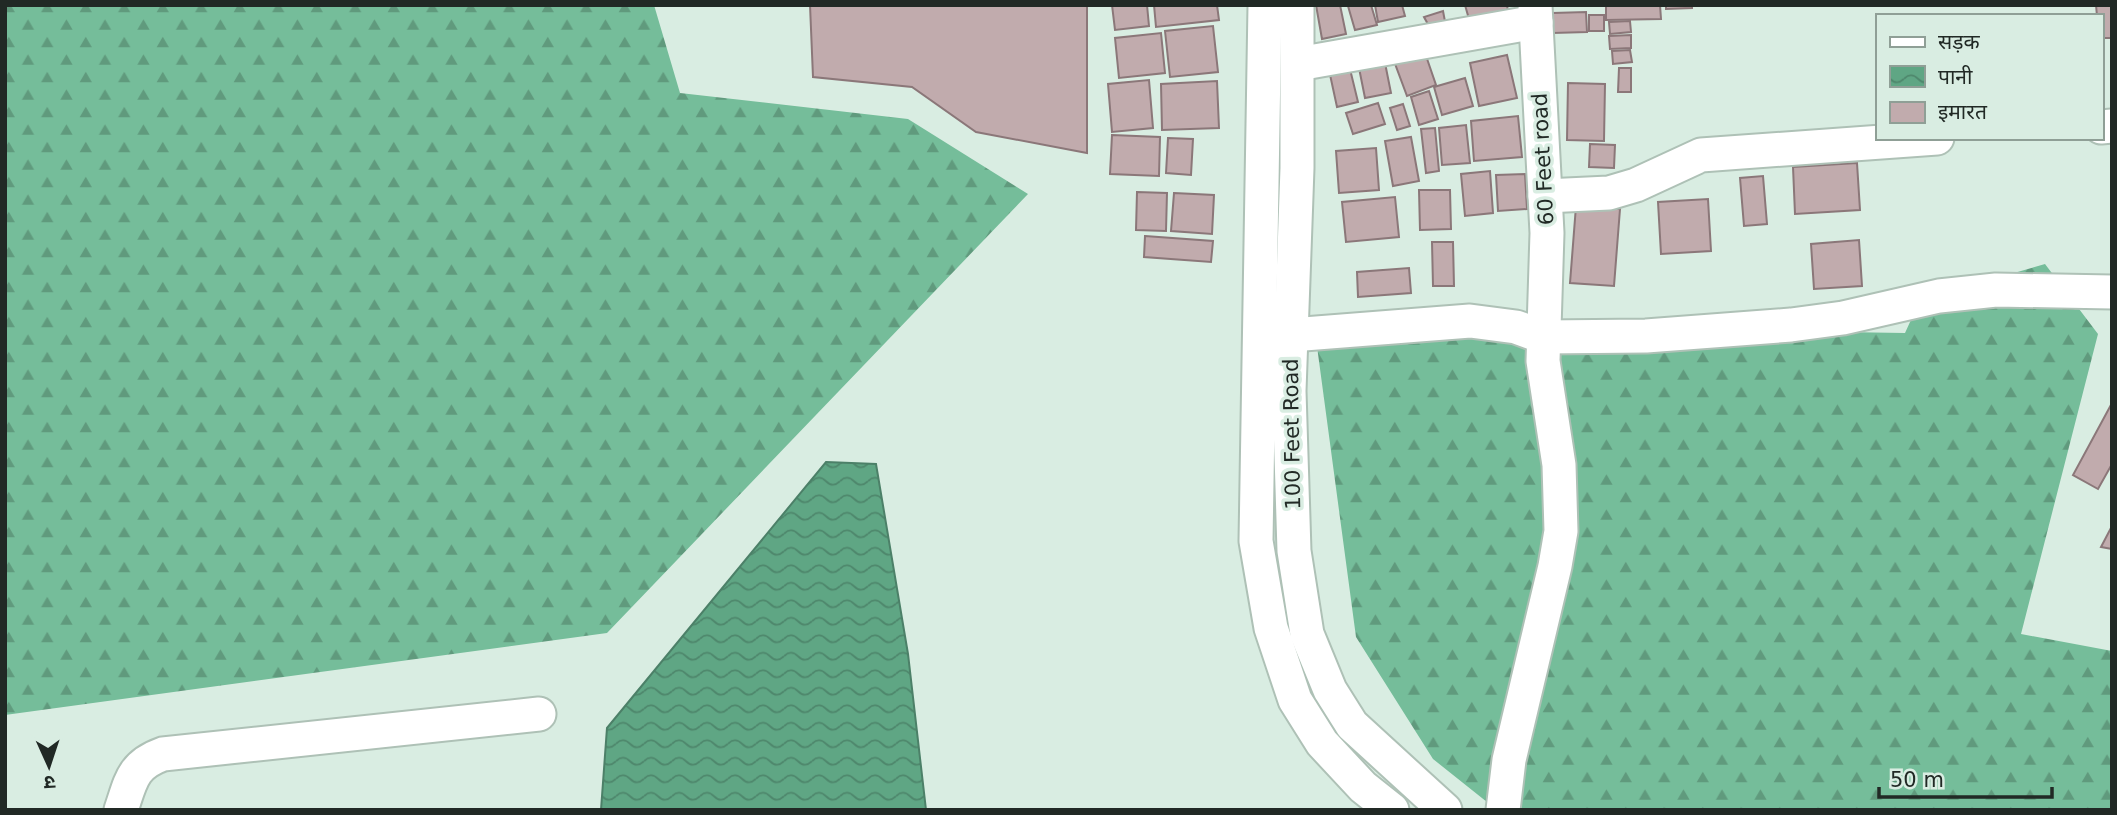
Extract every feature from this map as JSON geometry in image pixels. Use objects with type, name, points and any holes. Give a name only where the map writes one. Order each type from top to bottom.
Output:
[{"type":"street","name":"100 Feet Road","points":[[1265,5],[1256,541],[1270,628],[1295,700],[1322,743],[1363,787],[1392,810]]},
{"type":"street","name":"100 Feet Road","points":[[1297,5],[1297,168],[1289,391],[1294,551],[1307,634],[1330,690],[1352,725],[1446,810]]},
{"type":"street","points":[[1298,64],[1535,14]]},
{"type":"street","name":"60 Feet road","points":[[1503,810],[1509,760],[1561,531],[1559,465],[1546,388],[1544,326],[1547,233],[1535,14]]},
{"type":"street","points":[[1545,196],[1609,193],[1636,185],[1700,155],[1909,140]]},
{"type":"street","points":[[1291,335],[1470,321],[1646,336],[1791,325],[1843,318],[1939,296],[1996,290],[2112,292]]},
{"type":"street","points":[[121,810],[133,774],[150,758],[163,754],[539,714]]},
{"type":"green space","points":[[5,5],[654,5],[680,93],[908,119],[1028,194],[607,633],[5,715]]},
{"type":"green space","points":[[2045,264],[2098,334],[2021,634],[2112,651],[2112,810],[1497,810],[1433,759],[1356,637],[1314,324],[1905,333],[1920,300]]},
{"type":"water","points":[[826,462],[876,464],[908,654],[926,810],[601,810],[607,728]]},
{"type":"building","points":[[810,5],[1087,5],[1087,153],[976,132],[912,87],[813,77]]},
{"type":"building","points":[[1112,5],[1147,5],[1149,26],[1115,30]]},
{"type":"building","points":[[1154,5],[1217,5],[1219,20],[1156,27]]},
{"type":"building","points":[[1316,5],[1340,5],[1346,34],[1322,39]]},
{"type":"building","points":[[1371,5],[1377,25],[1355,30],[1348,6]]},
{"type":"building","points":[[1375,5],[1402,5],[1405,16],[1378,22]]},
{"type":"building","points":[[1465,5],[1507,5],[1509,18],[1471,26]]},
{"type":"building","points":[[1606,5],[1660,5],[1661,19],[1606,20]]},
{"type":"building","points":[[1666,5],[1692,5],[1692,8],[1666,9]]},
{"type":"building","points":[[2096,5],[2111,5],[2112,38],[2103,38],[2103,14],[2097,14]]},
{"type":"building","points":[[1443,11],[1447,32],[1434,35],[1424,17]]},
{"type":"building","points":[[1586,12],[1587,32],[1553,33],[1553,13]]},
{"type":"building","points":[[1589,15],[1604,15],[1604,31],[1589,31]]},
{"type":"building","points":[[1630,21],[1631,32],[1610,34],[1609,22]]},
{"type":"building","points":[[1213,26],[1218,72],[1170,77],[1165,31]]},
{"type":"building","points":[[1161,33],[1165,73],[1119,78],[1115,38]]},
{"type":"building","points":[[1631,35],[1631,48],[1610,49],[1609,36]]},
{"type":"building","points":[[1424,50],[1436,85],[1407,96],[1394,61]]},
{"type":"building","points":[[1630,50],[1632,62],[1613,64],[1612,51]]},
{"type":"building","points":[[1383,53],[1391,93],[1365,98],[1357,58]]},
{"type":"building","points":[[1507,55],[1517,98],[1479,106],[1470,63]]},
{"type":"building","points":[[1349,65],[1358,102],[1337,107],[1329,70]]},
{"type":"building","points":[[1619,68],[1631,68],[1631,92],[1618,92]]},
{"type":"building","points":[[1465,78],[1473,106],[1442,115],[1434,87]]},
{"type":"building","points":[[1149,80],[1153,128],[1112,132],[1108,84]]},
{"type":"building","points":[[1217,81],[1219,128],[1162,130],[1161,84]]},
{"type":"building","points":[[1568,83],[1605,84],[1604,141],[1567,140]]},
{"type":"building","points":[[1429,91],[1438,119],[1419,125],[1411,97]]},
{"type":"building","points":[[1378,103],[1385,124],[1353,134],[1346,113]]},
{"type":"building","points":[[1403,104],[1410,126],[1397,130],[1390,108]]},
{"type":"building","points":[[1518,116],[1522,157],[1474,161],[1471,121]]},
{"type":"building","points":[[1466,125],[1470,163],[1442,165],[1439,128]]},
{"type":"building","points":[[1435,128],[1439,171],[1426,173],[1421,129]]},
{"type":"building","points":[[1112,135],[1160,137],[1159,176],[1110,174]]},
{"type":"building","points":[[1411,137],[1419,181],[1393,186],[1385,141]]},
{"type":"building","points":[[1168,138],[1193,139],[1191,175],[1166,173]]},
{"type":"building","points":[[1590,144],[1615,145],[1614,168],[1589,167]]},
{"type":"building","points":[[1376,148],[1379,190],[1339,193],[1336,151]]},
{"type":"building","points":[[1857,163],[1860,210],[1795,214],[1793,167]]},
{"type":"building","points":[[1490,171],[1493,213],[1465,216],[1461,174]]},
{"type":"building","points":[[1525,174],[1527,209],[1498,211],[1496,175]]},
{"type":"building","points":[[1763,176],[1767,224],[1744,226],[1740,178]]},
{"type":"building","points":[[1419,190],[1450,190],[1451,229],[1420,230]]},
{"type":"building","points":[[1137,192],[1167,193],[1166,231],[1136,230]]},
{"type":"building","points":[[1174,193],[1214,195],[1212,234],[1171,231]]},
{"type":"building","points":[[1395,197],[1399,237],[1346,242],[1342,202]]},
{"type":"building","points":[[1708,199],[1711,251],[1661,254],[1658,202]]},
{"type":"building","points":[[1576,206],[1620,209],[1614,286],[1570,283]]},
{"type":"building","points":[[1145,236],[1213,241],[1211,262],[1144,257]]},
{"type":"building","points":[[1859,240],[1862,286],[1814,289],[1811,244]]},
{"type":"building","points":[[1432,242],[1453,242],[1454,286],[1433,286]]},
{"type":"building","points":[[1409,268],[1411,293],[1358,297],[1357,272]]},
{"type":"building","points":[[2112,403],[2112,464],[2098,489],[2073,475]]},
{"type":"building","points":[[2112,526],[2112,549],[2101,547]]}]
